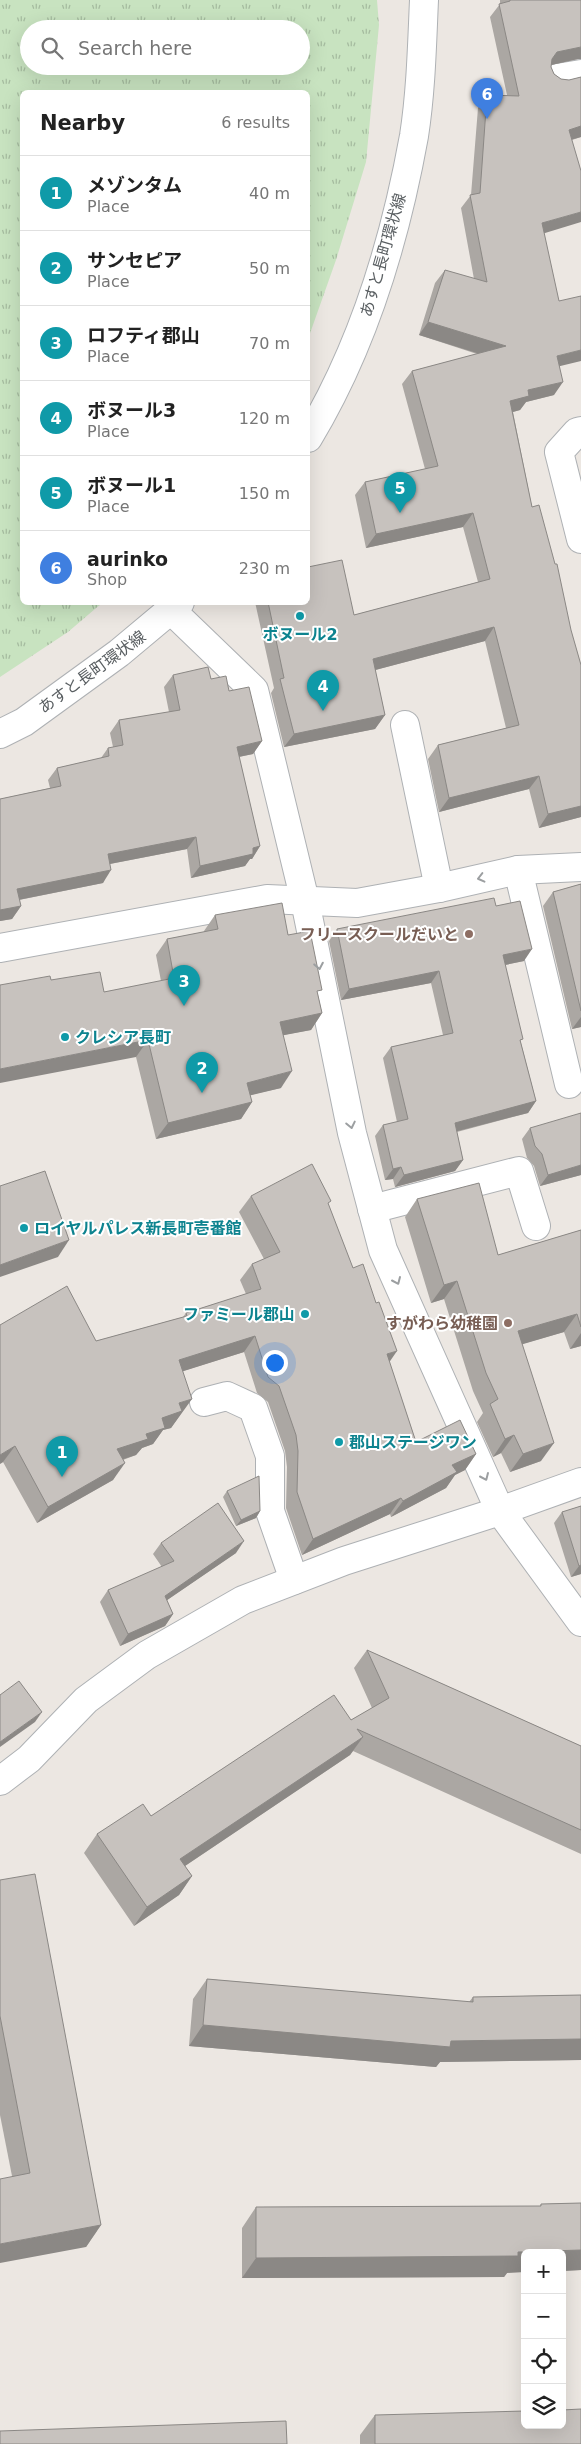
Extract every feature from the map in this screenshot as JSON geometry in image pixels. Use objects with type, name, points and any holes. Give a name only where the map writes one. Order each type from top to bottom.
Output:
[{"type":"street","name":"あすと長町環状線","points":[[310,435],[325,410],[360,335],[396,222],[414,135],[421,63],[424,0]]},
{"type":"street","points":[[581,431],[577,432],[559,452],[581,539]]},
{"type":"street","name":"あすと長町環状線","points":[[0,734],[24,722],[127,647],[176,607]]},
{"type":"street","points":[[176,607],[254,690],[306,901],[352,1133],[383,1250],[500,1511],[581,1622]]},
{"type":"street","points":[[405,725],[439,888]]},
{"type":"street","points":[[0,948],[267,899],[357,903],[439,888],[518,870],[581,867]]},
{"type":"street","points":[[518,870],[568,1084]]},
{"type":"street","points":[[372,1209],[519,1171],[536,1226]]},
{"type":"street","points":[[204,1402],[227,1396],[253,1408],[270,1456],[270,1511],[294,1580]]},
{"type":"street","points":[[0,1781],[29,1759],[86,1700],[147,1655],[242,1600],[344,1561],[500,1511],[581,1482]]},
{"type":"green space","points":[[0,0],[377,0],[379,25],[366,162],[336,260],[310,333],[310,90],[20,90],[20,605],[100,605],[68,632],[0,677]]},
{"type":"building","points":[[581,0],[581,47],[557,52],[552,59],[551,67],[554,74],[561,79],[569,80],[581,77],[581,126],[569,130],[581,171],[581,212],[542,223],[559,301],[581,296],[581,350],[557,356],[563,382],[528,390],[529,396],[510,401],[532,507],[539,505],[555,564],[557,564],[571,630],[581,665],[581,806],[548,814],[539,776],[449,798],[438,745],[519,725],[494,627],[373,659],[385,715],[294,734],[280,679],[284,678],[269,605],[310,605],[310,567],[342,560],[354,615],[490,579],[473,513],[376,534],[365,482],[438,466],[412,371],[506,346],[428,322],[445,270],[487,282],[470,195],[480,193],[487,95],[519,96],[499,4],[510,1]]},
{"type":"building","points":[[208,667],[211,679],[226,676],[229,691],[249,687],[262,741],[237,747],[260,846],[253,848],[253,854],[200,866],[196,837],[108,854],[111,870],[17,889],[21,906],[0,910],[0,799],[61,786],[57,768],[109,756],[108,748],[123,745],[119,720],[180,710],[173,675]]},
{"type":"building","points":[[581,884],[581,1011],[553,892]]},
{"type":"building","points":[[494,898],[496,906],[520,901],[532,949],[503,955],[523,1039],[520,1040],[536,1101],[455,1123],[463,1160],[404,1175],[401,1167],[393,1169],[383,1125],[408,1119],[391,1047],[453,1033],[439,971],[349,989],[337,929]]},
{"type":"building","points":[[282,903],[288,935],[310,931],[322,990],[317,991],[322,1013],[280,1022],[292,1071],[247,1083],[252,1102],[168,1123],[148,1040],[0,1069],[0,985],[50,976],[51,980],[100,972],[104,992],[174,978],[167,939],[218,929],[215,915]]},
{"type":"building","points":[[581,1113],[581,1165],[548,1175],[542,1154],[535,1146],[530,1128]]},
{"type":"building","points":[[312,1164],[331,1201],[328,1203],[353,1268],[363,1264],[376,1303],[379,1302],[397,1351],[387,1354],[416,1442],[460,1420],[476,1454],[452,1465],[457,1472],[403,1501],[401,1498],[313,1539],[297,1492],[298,1451],[296,1435],[279,1386],[268,1377],[255,1336],[179,1360],[192,1399],[179,1403],[182,1411],[162,1418],[165,1428],[146,1434],[148,1439],[117,1449],[125,1463],[48,1507],[15,1446],[0,1455],[0,1325],[67,1286],[96,1341],[187,1316],[186,1313],[261,1289],[252,1264],[280,1252],[251,1196]]},
{"type":"building","name":"ロイヤルパレス新長町壱番館","points":[[45,1171],[69,1240],[0,1265],[0,1186]]},
{"type":"building","points":[[479,1183],[498,1255],[581,1230],[581,1327],[577,1314],[518,1331],[554,1443],[523,1454],[514,1435],[505,1439],[490,1404],[498,1399],[486,1373],[457,1281],[444,1285],[417,1199]]},
{"type":"building","points":[[259,1476],[260,1511],[241,1520],[227,1491]]},
{"type":"building","points":[[218,1503],[244,1541],[165,1596],[173,1614],[128,1634],[108,1590],[174,1561],[161,1543]]},
{"type":"building","points":[[581,1506],[581,1565],[579,1566],[562,1512]]},
{"type":"building","points":[[367,1650],[581,1746],[581,1830],[357,1729],[363,1737],[180,1859],[192,1876],[147,1907],[97,1834],[143,1804],[151,1816],[334,1695],[351,1720],[389,1698]]},
{"type":"building","points":[[19,1681],[42,1712],[0,1742],[0,1695]]},
{"type":"building","points":[[35,1874],[101,2225],[0,2244],[0,2179],[30,2173],[0,2016],[0,1880]]},
{"type":"building","points":[[207,1979],[473,2002],[473,1997],[581,1995],[581,2039],[451,2041],[450,2047],[203,2025]]},
{"type":"building","points":[[581,2203],[581,2250],[521,2249],[521,2252],[518,2252],[518,2256],[256,2258],[256,2207],[541,2206],[541,2204]]},
{"type":"building","points":[[581,2409],[581,2444],[375,2444],[375,2415],[521,2411],[521,2429],[566,2429],[566,2410]]},
{"type":"building","points":[[286,2421],[287,2444],[0,2444],[0,2431]]},
{"type":"place","name":"aurinko","points":[[487,119]]},
{"type":"place","name":"ボヌール1","points":[[400,513]]},
{"type":"place","name":"ボヌール2","points":[[300,616]]},
{"type":"place","name":"ボヌール3","points":[[323,711]]},
{"type":"place","name":"フリースクールだいと","points":[[469,934]]},
{"type":"place","name":"ロフティ郡山","points":[[184,1006]]},
{"type":"place","name":"クレシア長町","points":[[65,1037]]},
{"type":"place","name":"サンセピア","points":[[202,1093]]},
{"type":"place","name":"ロイヤルパレス新長町壱番館","points":[[24,1228]]},
{"type":"place","name":"ファミール郡山","points":[[305,1314]]},
{"type":"place","name":"すがわら幼稚園","points":[[508,1323]]},
{"type":"place","name":"郡山ステージワン","points":[[339,1442]]},
{"type":"place","name":"メゾンタム","points":[[62,1477]]}]
